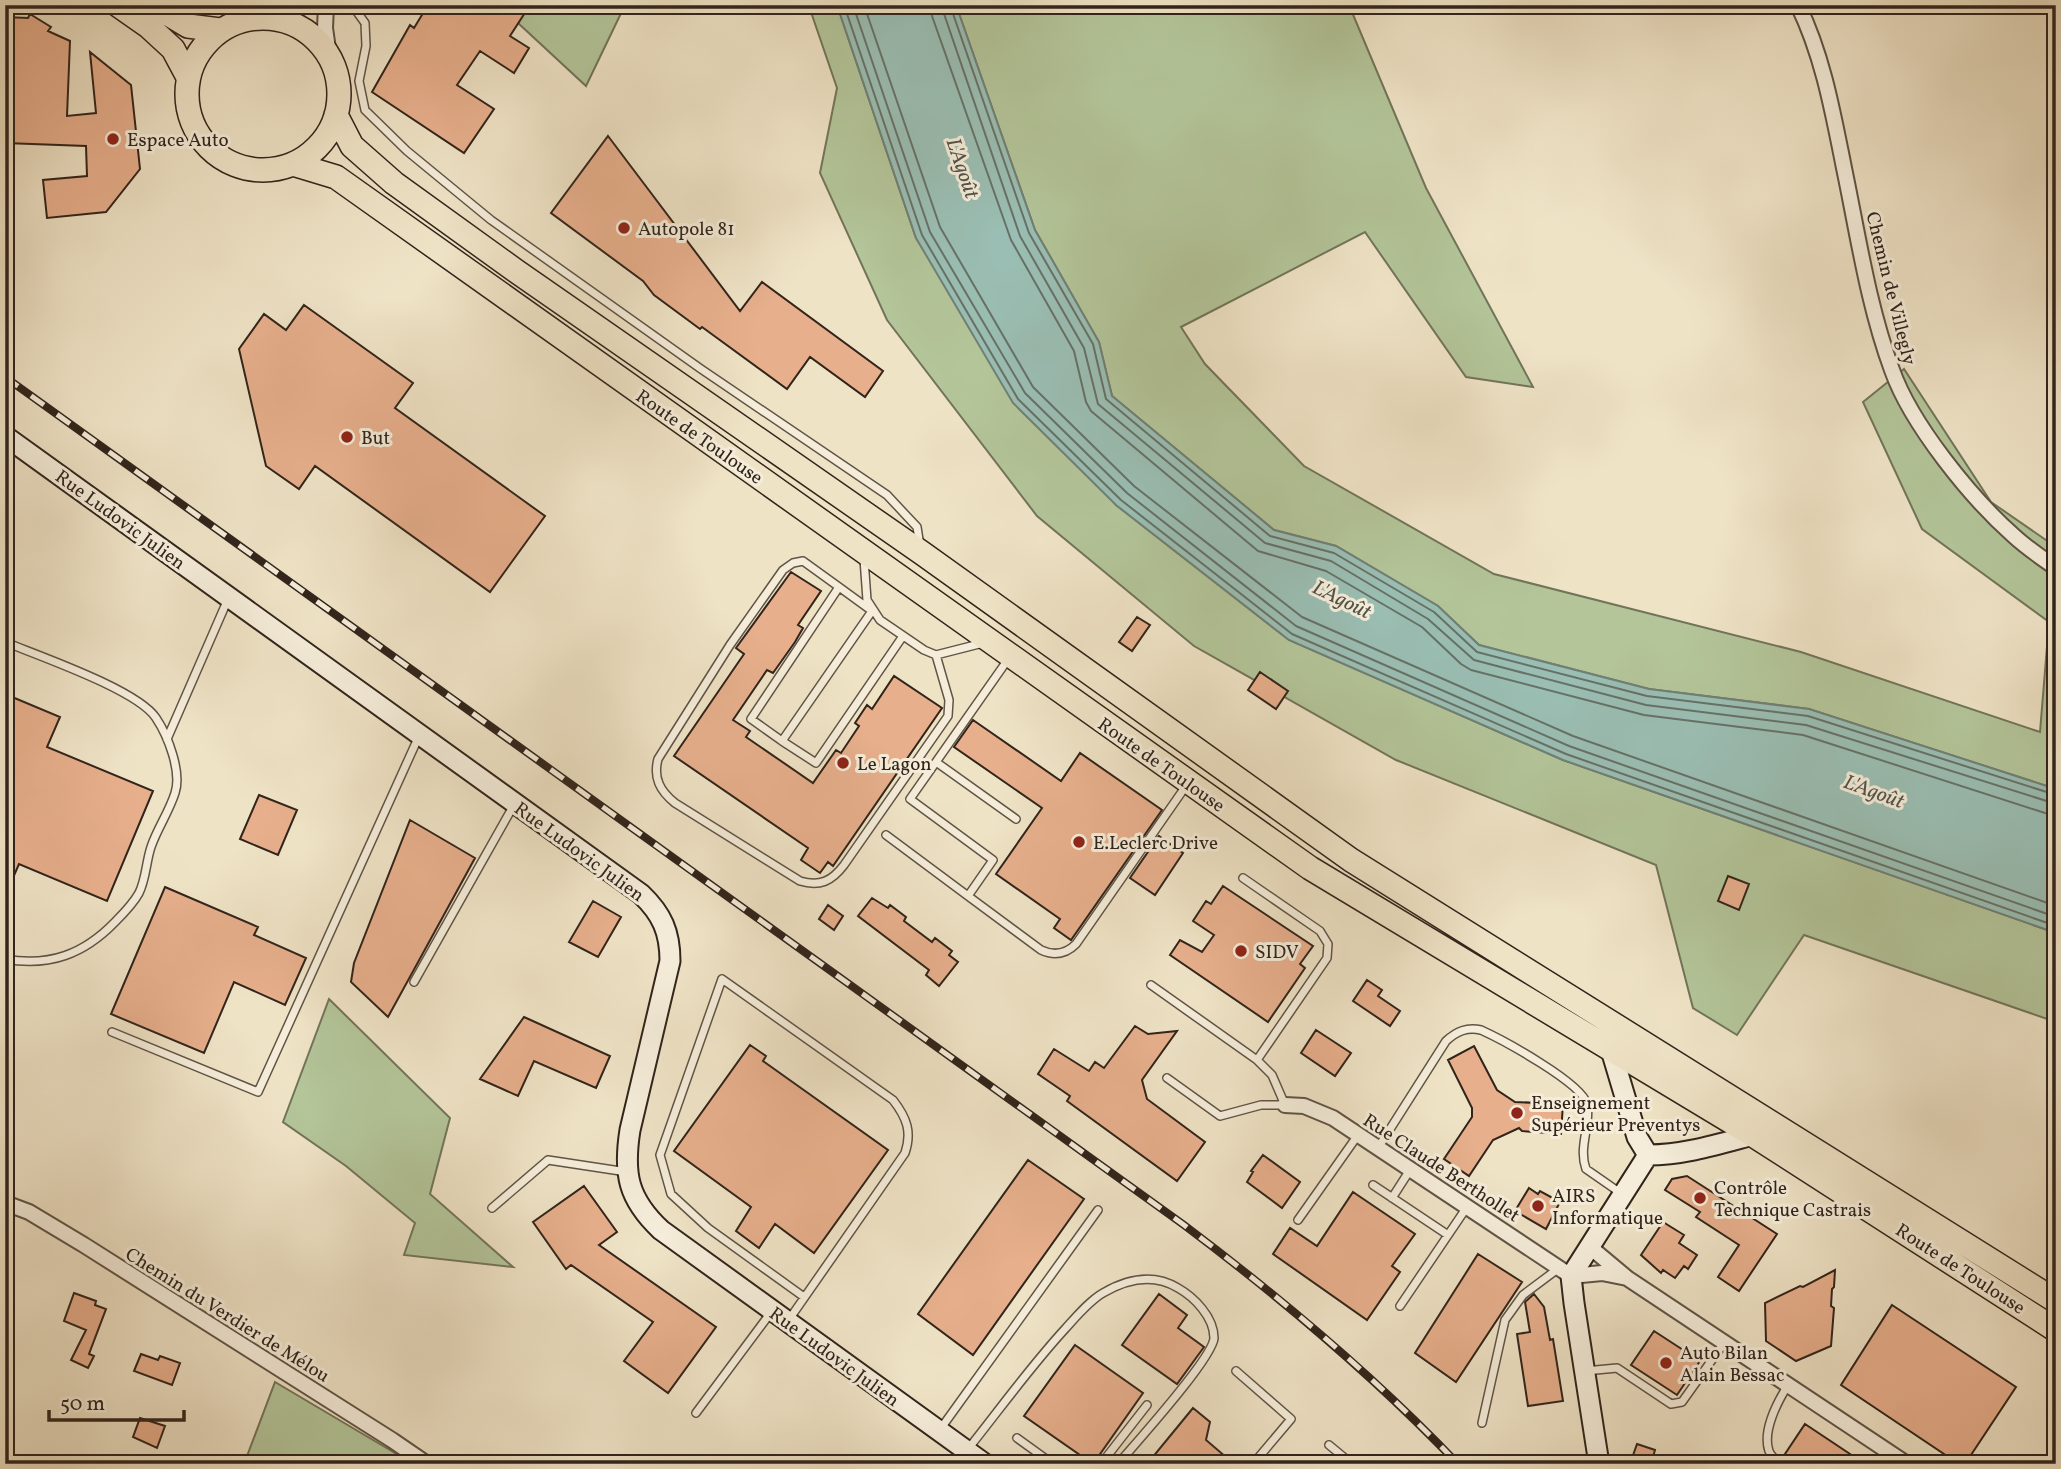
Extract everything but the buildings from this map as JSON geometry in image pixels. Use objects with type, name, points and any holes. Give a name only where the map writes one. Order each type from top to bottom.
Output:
[{"type":"main road","points":[[117,5],[148,26],[173,49],[188,77]]},
{"type":"main road","points":[[153,5],[188,26],[220,30]]},
{"type":"main road","points":[[259,17],[280,19],[308,33],[320,43],[336,75],[339,95],[336,115],[327,135],[312,152],[293,164],[271,170],[248,169],[226,161],[208,148],[194,127],[187,102],[188,77],[200,51],[220,30],[239,21],[259,17]]},
{"type":"main road","name":"Route de Toulouse","points":[[336,115],[352,146],[394,183],[922,553],[1351,860],[2056,1300]]},
{"type":"main road","name":"Route de Toulouse","points":[[293,164],[335,177],[1310,868],[1753,1135],[2056,1330]]},
{"type":"main road","name":"Rue Ludovic Julien","points":[[5,436],[641,894],[655,908],[665,924],[670,943],[670,961],[626,1157],[626,1172],[635,1198],[656,1226],[985,1464]]},
{"type":"main road","points":[[1611,1049],[1637,1136],[1648,1155]]},
{"type":"main road","points":[[1648,1155],[1668,1155],[1700,1149],[1753,1135]]},
{"type":"main road","points":[[1599,1464],[1566,1272],[1590,1247],[1648,1155]]},
{"type":"street","points":[[280,19],[305,5]]},
{"type":"street","points":[[326,5],[325,28],[329,57]]},
{"type":"street","name":"Chemin de Villegly","points":[[1798,5],[1824,76],[1874,312],[1901,392],[1928,437],[1985,507],[2014,537],[2056,568]]},
{"type":"street","name":"Rue Claude Berthollet","points":[[1285,1105],[1296,1104],[1313,1109],[1358,1135],[1566,1272]]},
{"type":"street","name":"Chemin du Verdier de Mélou","points":[[5,1203],[29,1212],[84,1245],[426,1464]]},
{"type":"street","points":[[1590,1247],[1627,1278],[1907,1464]]},
{"type":"street","points":[[1566,1272],[1602,1273],[1627,1278]]},
{"type":"lane","points":[[352,5],[365,23],[366,46],[359,81],[365,110],[407,151],[491,220],[701,369],[887,495],[917,527],[922,553]]},
{"type":"lane","points":[[862,551],[865,590],[872,611]]},
{"type":"lane","points":[[936,655],[949,700],[948,716],[830,881],[812,885],[800,881],[675,803],[664,794],[658,783],[655,770],[658,759],[730,645],[783,570],[793,562],[803,561],[872,611],[880,620],[924,650],[936,655],[989,642]]},
{"type":"lane","points":[[839,587],[751,719],[816,763],[903,636]]},
{"type":"lane","points":[[167,739],[229,597]]},
{"type":"lane","points":[[782,741],[872,611]]},
{"type":"lane","points":[[5,642],[112,687],[142,703],[156,717],[167,739],[176,769],[176,790],[151,846],[140,891],[132,904],[105,933],[78,951],[52,960],[26,963],[5,959]]},
{"type":"lane","points":[[968,896],[993,860],[910,799],[1010,656]]},
{"type":"lane","points":[[112,1032],[258,1092],[419,735]]},
{"type":"lane","points":[[936,762],[1016,819]]},
{"type":"lane","points":[[886,835],[1041,950],[1055,954],[1067,952],[1076,944],[1188,782]]},
{"type":"lane","points":[[414,982],[515,803]]},
{"type":"lane","points":[[1243,878],[1320,931],[1328,944],[1327,958],[1257,1059]]},
{"type":"lane","points":[[696,1413],[780,1316],[804,1297],[905,1153],[909,1139],[908,1126],[893,1100],[722,979],[660,1154],[671,1194],[709,1228],[804,1297]]},
{"type":"lane","points":[[1152,985],[1257,1059],[1272,1075],[1285,1105],[1261,1105],[1220,1116],[1167,1078]]},
{"type":"lane","points":[[1378,1148],[1446,1041],[1468,1028],[1481,1030],[1562,1076],[1582,1094],[1587,1101],[1583,1150],[1586,1169],[1623,1195]]},
{"type":"lane","points":[[1298,1220],[1358,1135]]},
{"type":"lane","points":[[492,1208],[548,1160],[626,1172]]},
{"type":"lane","points":[[1392,1198],[1410,1170]]},
{"type":"lane","points":[[1373,1185],[1448,1235]]},
{"type":"lane","points":[[1400,1306],[1467,1207]]},
{"type":"lane","points":[[939,1431],[1098,1209]]},
{"type":"lane","points":[[1482,1423],[1504,1320],[1523,1295],[1566,1272]]},
{"type":"lane","points":[[967,1451],[1040,1356],[1101,1294],[1128,1281],[1150,1278],[1169,1282],[1184,1291],[1201,1307],[1211,1323],[1214,1338],[1211,1349],[1171,1402],[1118,1464]]},
{"type":"lane","points":[[1584,1371],[1617,1368],[1671,1404],[1682,1402],[1724,1342]]},
{"type":"lane","points":[[1236,1371],[1291,1419],[1253,1464]]},
{"type":"lane","points":[[1781,1464],[1769,1451],[1769,1435],[1778,1405],[1788,1385]]},
{"type":"lane","points":[[1101,1464],[1147,1405]]},
{"type":"lane","points":[[1017,1438],[1053,1464]]},
{"type":"lane","points":[[1329,1444],[1352,1464]]},
{"type":"green space","points":[[527,5],[625,5],[586,86],[518,23]]},
{"type":"green space","points":[[803,5],[837,5],[916,238],[1116,505],[1289,640],[1563,760],[2056,933],[2056,1022],[1804,935],[1737,1035],[1693,1008],[1656,865],[1396,760],[1194,646],[1037,516],[887,320],[820,173],[837,88],[812,15]]},
{"type":"green space","points":[[956,5],[1349,5],[1426,188],[1533,387],[1466,377],[1365,232],[1181,327],[1205,364],[1304,466],[1494,574],[1801,652],[2040,732],[2049,622],[1922,529],[1863,402],[1904,369],[1991,502],[2056,547],[2056,789],[1809,709],[1649,689],[1479,645],[1438,606],[1336,546],[1274,530],[1112,396],[1099,342],[1035,230]]},
{"type":"green space","points":[[329,999],[450,1118],[430,1194],[513,1267],[404,1255],[415,1223],[346,1166],[283,1122]]},
{"type":"green space","points":[[275,1382],[400,1456],[409,1464],[244,1464]]},
{"type":"water","name":"L'Agoût","points":[[837,5],[956,5],[1035,230],[1099,342],[1112,396],[1274,530],[1336,546],[1438,606],[1479,645],[1649,689],[1809,709],[2056,789],[2056,933],[1563,760],[1289,640],[1116,505],[1013,403],[916,238]]},
{"type":"railway","points":[[5,377],[1184,1225],[1326,1339],[1458,1464]]},
{"type":"place","name":"Espace Auto","points":[[113,139]]},
{"type":"place","name":"Autopole 81","points":[[624,228]]},
{"type":"place","name":"But","points":[[347,437]]},
{"type":"place","name":"Le Lagon","points":[[843,763]]},
{"type":"place","name":"E.Leclerc Drive","points":[[1079,842]]},
{"type":"place","name":"SIDV","points":[[1241,951]]},
{"type":"place","name":"Enseignement Supérieur Preventys","points":[[1517,1113]]},
{"type":"place","name":"Contrôle Technique Castrais","points":[[1700,1198]]},
{"type":"place","name":"AIRS Informatique","points":[[1538,1206]]},
{"type":"place","name":"Auto Bilan Alain Bessac","points":[[1666,1363]]}]
